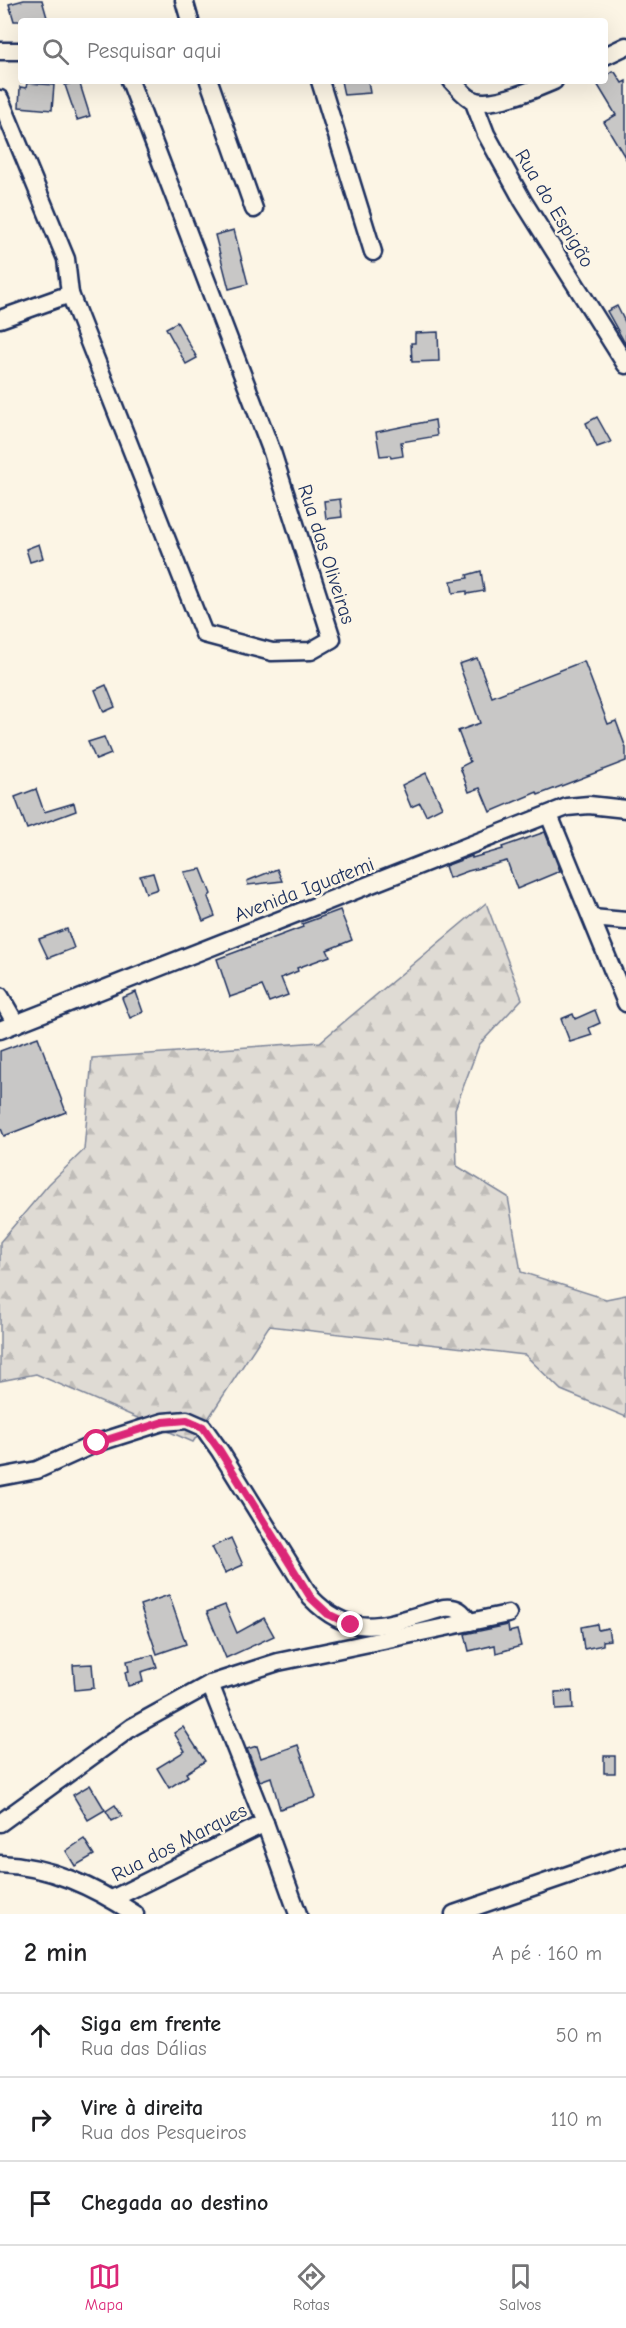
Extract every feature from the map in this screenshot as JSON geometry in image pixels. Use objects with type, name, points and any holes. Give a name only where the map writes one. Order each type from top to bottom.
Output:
[{"type":"street","points":[[184,0],[189,18]]},
{"type":"street","points":[[608,55],[626,46]]},
{"type":"street","points":[[0,51],[18,51]]},
{"type":"street","name":"Rua das Oliveiras","points":[[70,294],[204,634],[272,652],[310,651],[332,639],[272,452],[131,84]]},
{"type":"street","points":[[210,84],[254,209]]},
{"type":"street","points":[[321,84],[373,252]]},
{"type":"street","points":[[455,84],[473,100],[485,102],[500,100],[545,84]]},
{"type":"street","points":[[0,99],[66,259],[70,294],[0,320]]},
{"type":"street","name":"Rua do Espigão","points":[[473,100],[486,134],[523,201],[626,365]]},
{"type":"street","name":"Avenida Iguatemi","points":[[0,1030],[567,807],[589,805],[626,809]]},
{"type":"street","points":[[549,815],[626,1004]]},
{"type":"street","points":[[592,918],[626,921]]},
{"type":"street","points":[[0,996],[16,1024]]},
{"type":"street","points":[[0,1477],[37,1470],[97,1443],[163,1422],[187,1420],[203,1427],[311,1598],[328,1614],[351,1625],[371,1627],[453,1607],[462,1612],[469,1622]]},
{"type":"street","points":[[0,1822],[132,1727],[210,1684],[278,1662],[316,1653],[508,1614]]},
{"type":"street","points":[[210,1684],[266,1822],[298,1914]]},
{"type":"street","name":"Rua dos Marques","points":[[112,1899],[266,1822]]},
{"type":"street","points":[[454,1914],[626,1855]]},
{"type":"street","points":[[0,1864],[21,1865],[47,1871],[80,1883],[135,1914]]},
{"type":"green space","points":[[486,903],[522,999],[479,1045],[455,1109],[457,1166],[508,1197],[521,1272],[606,1299],[626,1295],[626,1417],[561,1390],[525,1355],[269,1326],[193,1442],[36,1374],[0,1381],[0,1242],[49,1184],[84,1150],[92,1058],[320,1042]]},
{"type":"building","points":[[24,0],[42,0],[47,18],[18,18],[18,21],[14,21],[9,4]]},
{"type":"building","points":[[615,72],[622,83],[626,81],[626,159],[604,122],[616,115],[597,84],[608,84],[608,75]]},
{"type":"building","points":[[27,84],[54,85],[52,110],[19,107],[20,87],[26,88]]},
{"type":"building","points":[[80,84],[90,116],[77,120],[65,85]]},
{"type":"building","points":[[342,84],[368,84],[370,93],[344,95]]},
{"type":"building","points":[[234,230],[248,284],[229,289],[215,235]]},
{"type":"building","points":[[617,306],[626,324],[626,345],[607,311]]},
{"type":"building","points":[[177,322],[197,358],[186,364],[166,328]]},
{"type":"building","points":[[438,332],[439,361],[412,362],[411,343],[415,343],[415,333]]},
{"type":"building","points":[[597,417],[611,442],[597,447],[586,423]]},
{"type":"building","points":[[435,420],[437,436],[401,442],[403,456],[391,458],[390,455],[380,456],[376,432]]},
{"type":"building","points":[[340,499],[342,517],[326,519],[324,501]]},
{"type":"building","points":[[39,544],[43,558],[30,562],[26,549]]},
{"type":"building","points":[[481,571],[484,591],[467,594],[467,591],[453,593],[451,581],[468,578],[467,575]]},
{"type":"building","points":[[477,658],[492,697],[584,661],[608,724],[616,721],[626,748],[626,761],[538,795],[537,792],[490,812],[480,788],[469,792],[460,767],[470,762],[458,731],[480,723],[459,664]]},
{"type":"building","points":[[106,685],[115,707],[104,712],[95,690]]},
{"type":"building","points":[[104,737],[111,754],[96,760],[88,742]]},
{"type":"building","points":[[426,773],[442,807],[426,815],[420,803],[411,807],[402,785]]},
{"type":"building","points":[[36,789],[44,812],[74,803],[76,811],[27,829],[15,797]]},
{"type":"building","points":[[545,832],[560,871],[517,889],[507,861],[449,878],[445,866],[472,856],[472,858],[503,849],[502,847]]},
{"type":"building","points":[[201,869],[211,894],[208,897],[215,916],[203,921],[184,872]]},
{"type":"building","points":[[277,869],[282,881],[248,885],[247,881]]},
{"type":"building","points":[[153,873],[158,889],[146,893],[140,876]]},
{"type":"building","points":[[340,910],[352,940],[327,950],[330,956],[297,968],[298,971],[281,978],[288,995],[269,1002],[262,986],[230,997],[217,959],[303,927],[302,924]]},
{"type":"building","points":[[67,929],[74,948],[48,958],[39,939]]},
{"type":"building","points":[[136,992],[143,1012],[130,1018],[122,998]]},
{"type":"building","points":[[595,1010],[600,1023],[589,1028],[592,1035],[570,1042],[561,1019],[573,1014],[575,1019]]},
{"type":"building","points":[[38,1037],[66,1112],[4,1136],[0,1126],[0,1051]]},
{"type":"building","points":[[231,1538],[243,1565],[225,1573],[212,1547]]},
{"type":"building","points":[[169,1595],[186,1644],[157,1654],[140,1605]]},
{"type":"building","points":[[225,1605],[237,1633],[264,1618],[274,1636],[226,1658],[207,1612]]},
{"type":"building","points":[[597,1624],[598,1630],[608,1628],[610,1640],[603,1641],[603,1645],[584,1649],[581,1627]]},
{"type":"building","points":[[508,1625],[509,1632],[517,1630],[521,1646],[496,1653],[495,1645],[469,1651],[465,1634]]},
{"type":"building","points":[[153,1655],[157,1667],[141,1672],[143,1682],[128,1686],[125,1672],[129,1671],[127,1661]]},
{"type":"building","points":[[92,1664],[94,1688],[75,1690],[73,1665]]},
{"type":"building","points":[[572,1691],[573,1709],[556,1710],[555,1692]]},
{"type":"building","points":[[183,1727],[205,1761],[186,1773],[188,1776],[169,1788],[157,1768],[185,1751],[174,1733]]},
{"type":"building","points":[[298,1745],[316,1797],[280,1809],[271,1777],[260,1781],[247,1749],[257,1746],[261,1758]]},
{"type":"building","points":[[604,1756],[615,1756],[615,1773],[604,1773]]},
{"type":"building","points":[[90,1785],[105,1810],[88,1820],[73,1795]]},
{"type":"building","points":[[115,1805],[122,1816],[112,1821],[106,1811]]},
{"type":"building","points":[[84,1839],[94,1855],[75,1866],[66,1851]]},
{"type":"route","points":[[97,1443],[163,1422],[187,1420],[203,1427],[311,1598],[328,1614],[351,1625]]}]
